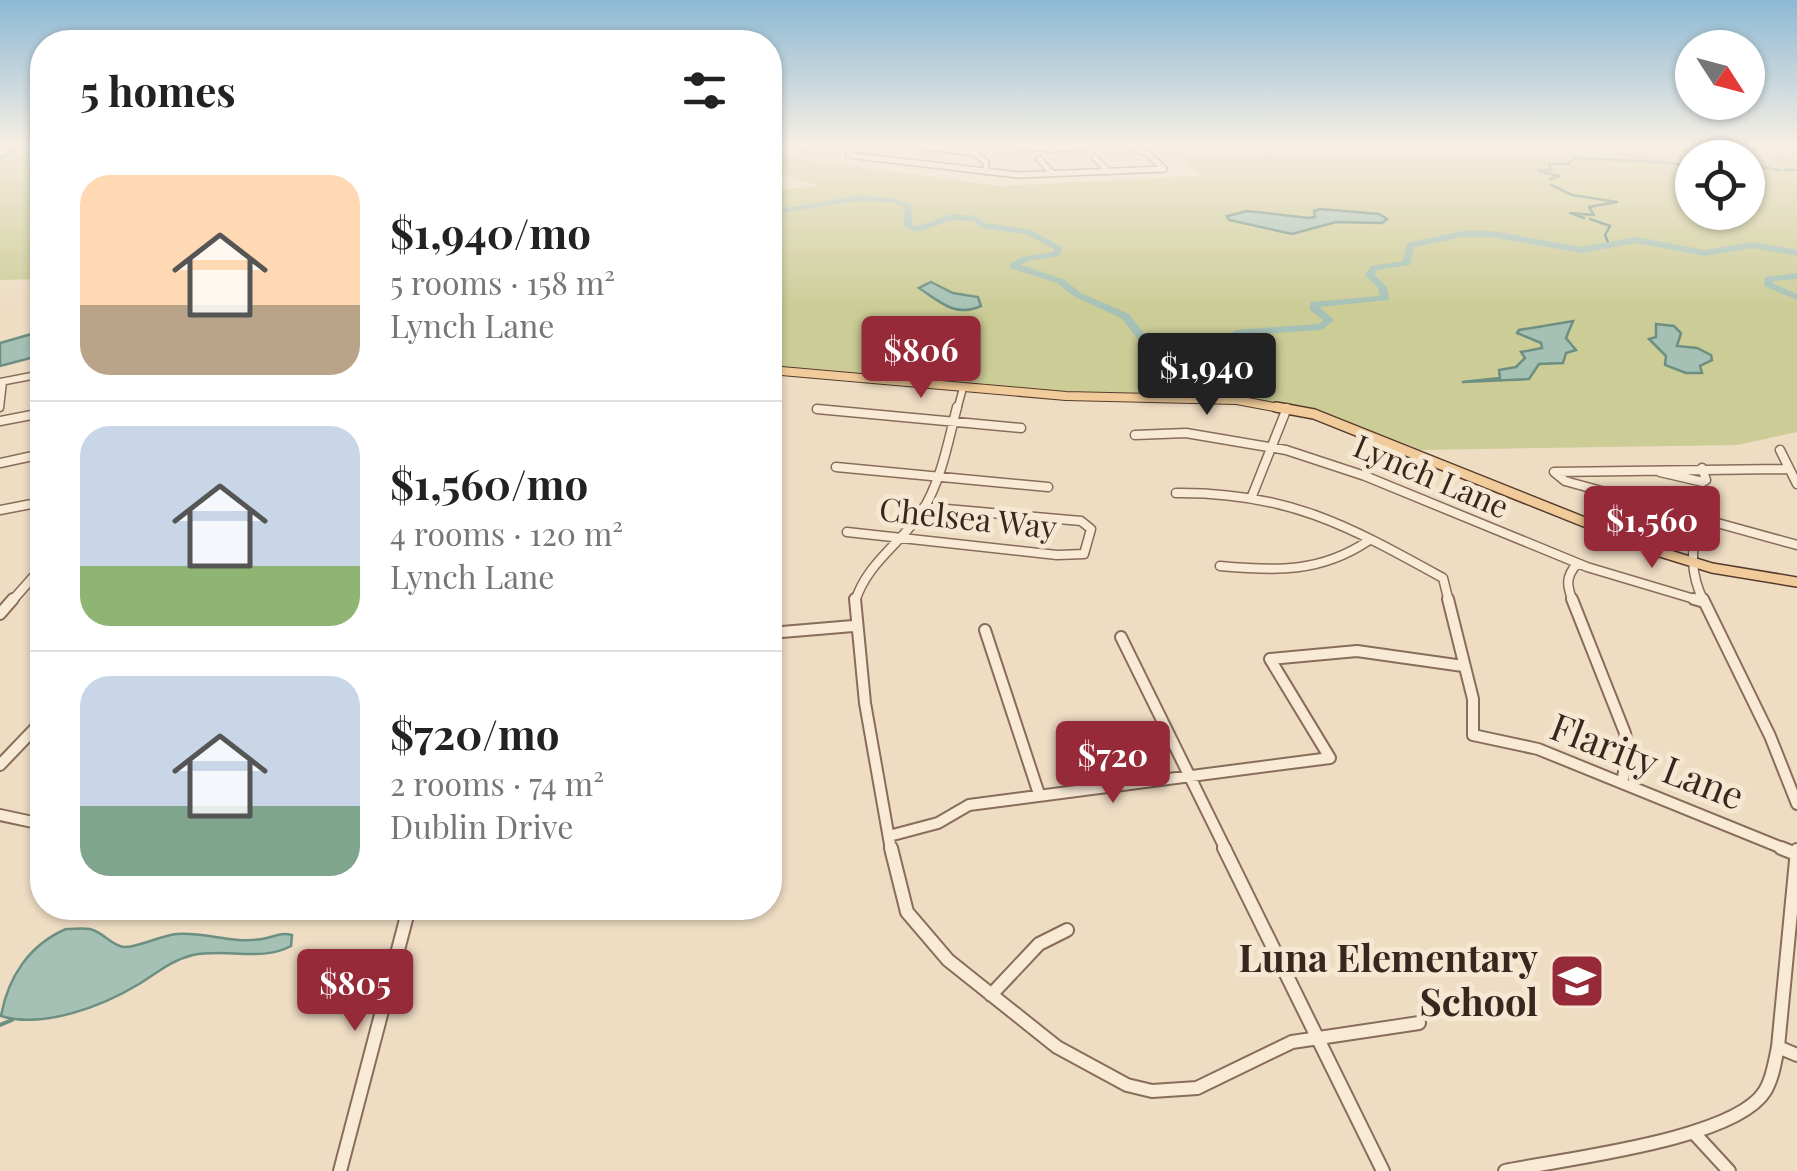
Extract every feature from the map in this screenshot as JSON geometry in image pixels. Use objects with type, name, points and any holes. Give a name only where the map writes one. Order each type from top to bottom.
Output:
[{"type":"main road","points":[[782,371],[1066,396],[1225,400],[1287,408],[1352,426],[1628,541],[1690,562],[1797,582]]},
{"type":"street","points":[[0,408],[2,382],[30,376]]},
{"type":"street","points":[[962,388],[924,507],[861,585],[854,600],[854,626],[889,836],[909,916],[939,950],[1064,1054],[1108,1080],[1147,1092],[1210,1084],[1292,1042],[1419,1023]]},
{"type":"street","points":[[817,408],[1021,428]]},
{"type":"street","points":[[1252,496],[1287,408]]},
{"type":"street","points":[[0,421],[30,415]]},
{"type":"street","name":"Lynch Lane","points":[[1135,436],[1166,432],[1272,446],[1367,474],[1576,564],[1701,601]]},
{"type":"street","points":[[1780,450],[1797,484]]},
{"type":"street","points":[[0,462],[30,456]]},
{"type":"street","points":[[836,468],[1048,487]]},
{"type":"street","points":[[1648,468],[1703,482],[1706,480],[1702,468]]},
{"type":"street","points":[[1789,469],[1558,469],[1555,476],[1797,545]]},
{"type":"street","points":[[889,836],[938,823],[969,805],[1330,758],[1270,660],[1357,651],[1463,666],[1443,578],[1302,510],[1252,496],[1176,493]]},
{"type":"street","points":[[0,510],[30,504]]},
{"type":"street","name":"Chelsea Way","points":[[847,532],[1056,556],[1084,554],[1091,529],[1081,522],[924,507]]},
{"type":"street","points":[[1698,519],[1690,562],[1701,601],[1796,790],[1797,804]]},
{"type":"street","points":[[1220,566],[1311,570],[1330,566],[1368,541]]},
{"type":"street","points":[[1576,564],[1566,587],[1625,734],[1628,750],[1622,783]]},
{"type":"street","points":[[0,614],[30,580]]},
{"type":"street","points":[[782,632],[854,626]]},
{"type":"street","points":[[985,630],[1039,794]]},
{"type":"street","points":[[1121,637],[1383,1171]]},
{"type":"street","name":"Flarity Lane","points":[[1463,666],[1475,711],[1473,735],[1538,749],[1797,851]]},
{"type":"street","points":[[0,764],[30,733]]},
{"type":"street","points":[[0,816],[30,822]]},
{"type":"street","points":[[1505,1171],[1694,1134],[1722,1124],[1755,1103],[1776,1070],[1797,851]]},
{"type":"street","points":[[340,1171],[406,920]]},
{"type":"street","points":[[991,995],[1039,944],[1067,930]]},
{"type":"street","points":[[1778,1046],[1797,1055]]},
{"type":"street","points":[[1694,1134],[1729,1171]]},
{"type":"green space","points":[[0,200],[30,200],[30,279],[0,280]]},
{"type":"green space","points":[[782,200],[1675,200],[1675,230],[1765,230],[1765,200],[1797,200],[1797,432],[1737,445],[1421,450],[1319,410],[1228,397],[1065,393],[782,367]]},
{"type":"shaded area","points":[[1247,211],[1309,218],[1315,217],[1314,211],[1379,214],[1387,219],[1382,223],[1336,222],[1292,234],[1229,220],[1227,216]]},
{"type":"shaded area","points":[[931,282],[953,293],[978,297],[981,306],[963,310],[948,306],[919,288]]},
{"type":"shaded area","points":[[1573,321],[1566,338],[1576,350],[1566,353],[1563,363],[1539,364],[1529,379],[1462,382],[1500,378],[1499,370],[1516,367],[1525,358],[1521,352],[1542,348],[1541,343],[1517,333],[1519,330]]},
{"type":"shaded area","points":[[1656,324],[1674,326],[1681,333],[1677,346],[1697,348],[1711,355],[1712,360],[1700,366],[1702,373],[1686,373],[1665,365],[1666,356],[1649,339],[1656,337]]},
{"type":"shaded area","points":[[30,334],[30,358],[0,366],[0,343]]},
{"type":"shaded area","points":[[66,929],[90,929],[124,947],[177,934],[241,940],[292,935],[291,946],[280,951],[185,957],[124,992],[72,1013],[35,1020],[1,1016],[9,988],[22,964],[41,944]]},
{"type":"waterway","points":[[782,212],[853,200]]},
{"type":"waterway","points":[[888,200],[908,206],[908,226],[917,229],[952,217],[1028,232],[1059,248],[1056,254],[1025,259],[1013,266],[1060,281],[1078,295],[1125,316],[1152,350],[1215,370],[1241,372],[1249,364],[1231,338],[1239,332],[1322,327],[1329,320],[1315,310],[1314,304],[1386,298],[1370,275],[1374,268],[1407,263],[1410,245],[1463,234],[1492,234],[1582,250],[1636,240],[1705,253],[1753,245],[1797,253]]},
{"type":"waterway","points":[[1584,218],[1570,213],[1594,215],[1589,207],[1617,202],[1602,200]]},
{"type":"waterway","points":[[1590,219],[1610,226],[1605,235],[1610,247]]},
{"type":"waterway","points":[[1797,276],[1768,279],[1769,286],[1797,297]]},
{"type":"waterway","points":[[0,1025],[12,1020]]},
{"type":"place","name":"Luna Elementary School","points":[[1577,981]]}]
